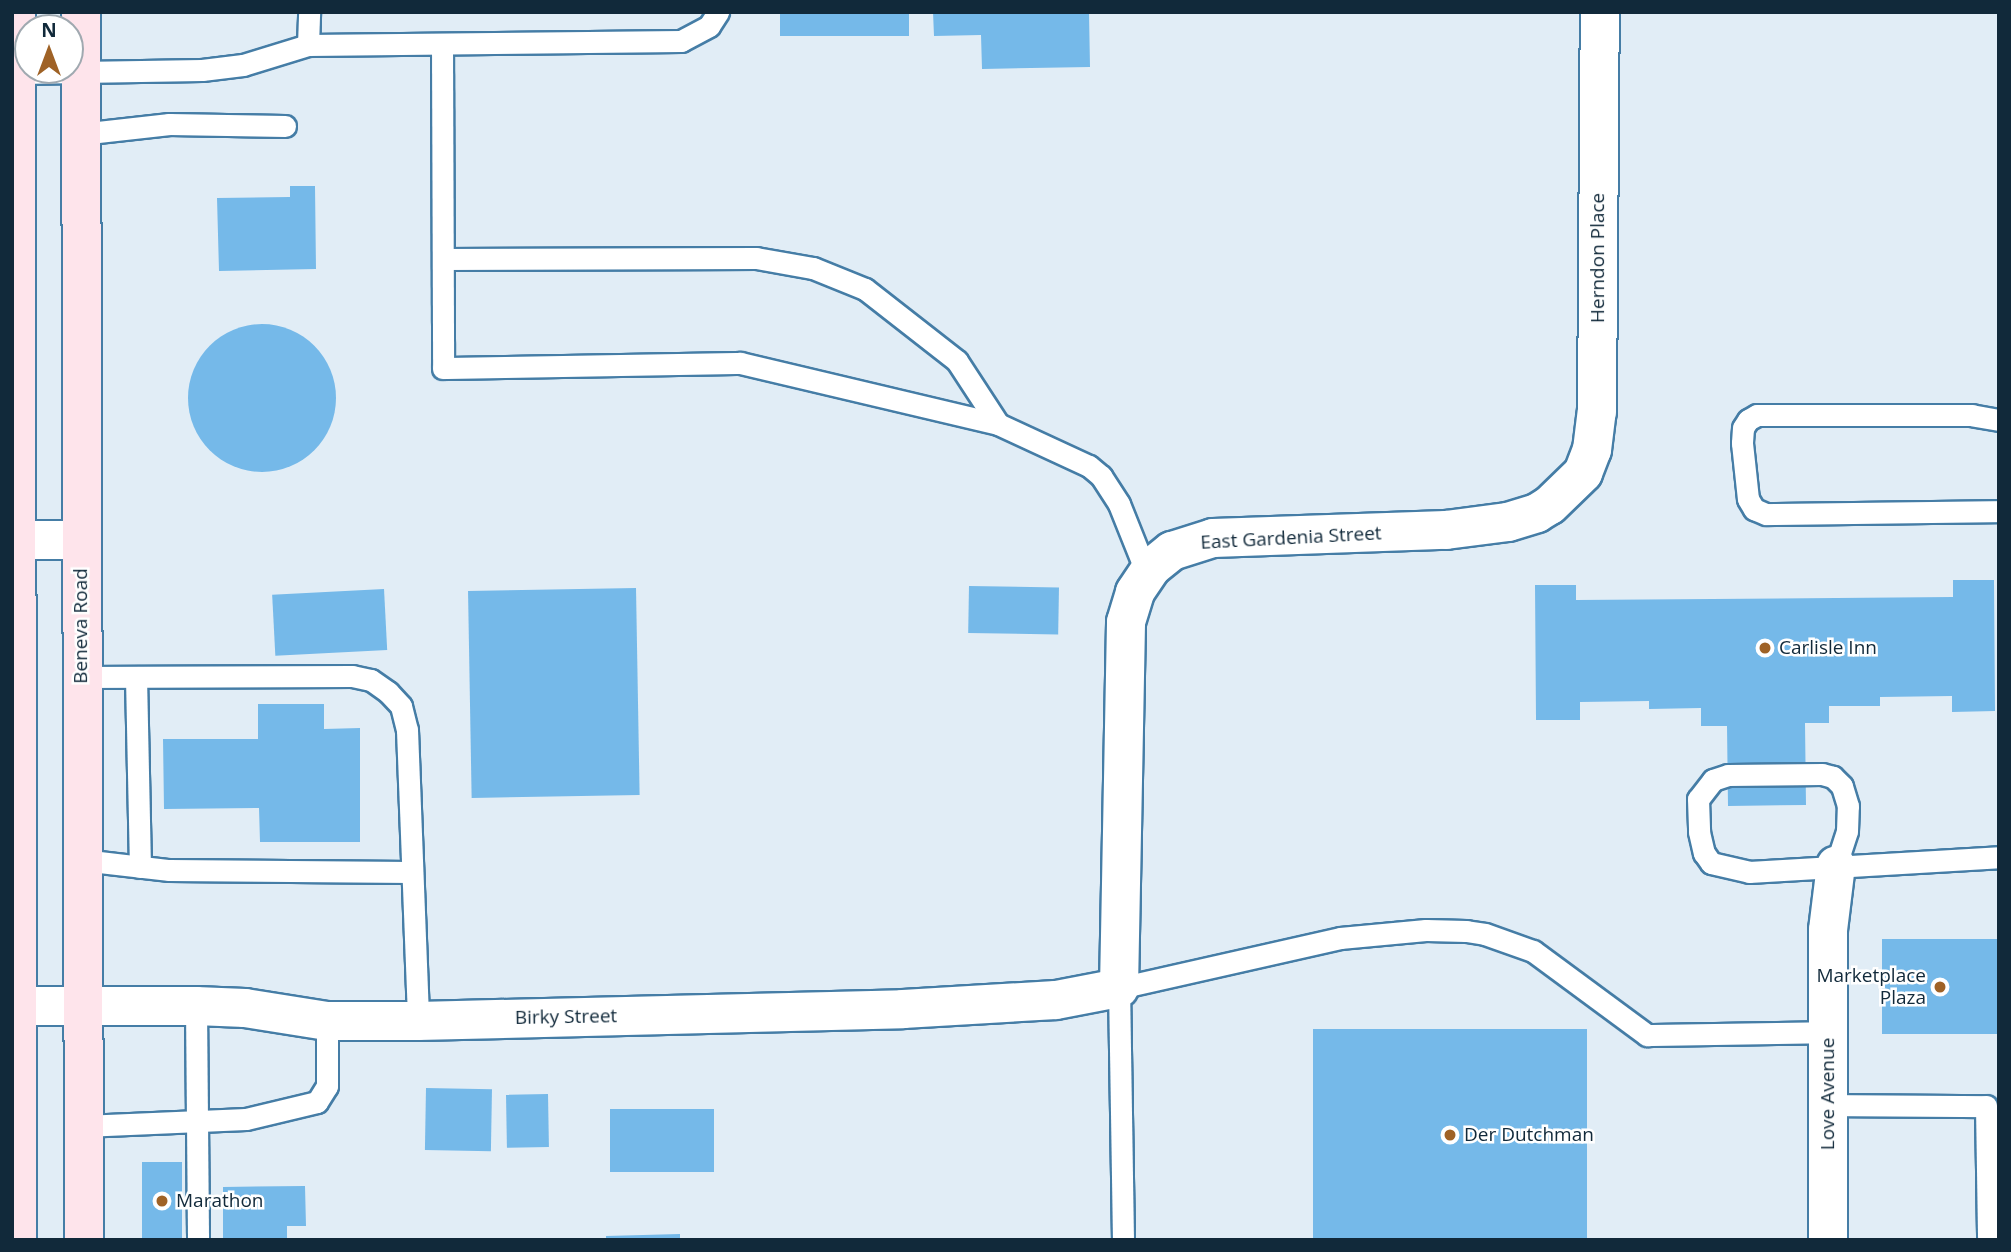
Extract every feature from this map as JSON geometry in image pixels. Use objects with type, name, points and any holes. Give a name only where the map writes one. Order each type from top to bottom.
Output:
[{"type":"main road","points":[[15,84],[14,1006],[17,1240]]},
{"type":"main road","name":"Beneva Road","points":[[81,84],[81,1005],[84,1240]]},
{"type":"street","name":"Herndon Place","points":[[1563,495],[1583,473],[1592,450],[1597,412],[1600,12]]},
{"type":"street","name":"East Gardenia Street","points":[[1119,988],[1126,622],[1135,592],[1147,574],[1172,551],[1201,540],[1474,527],[1529,516],[1563,495]]},
{"type":"street","points":[[14,540],[81,540]]},
{"type":"street","name":"Love Avenue","points":[[1828,1240],[1828,930],[1836,865]]},
{"type":"street","name":"Birky Street","points":[[14,1006],[196,1006],[245,1008],[327,1021],[418,1021],[930,1008],[1056,1000],[1119,988]]},
{"type":"lane","points":[[308,45],[309,12]]},
{"type":"lane","points":[[84,73],[202,71],[243,65],[308,45],[681,41],[709,26],[718,12]]},
{"type":"lane","points":[[442,45],[443,368],[740,363],[998,424],[1089,466],[1101,476],[1119,504],[1147,574]]},
{"type":"lane","points":[[80,134],[169,124],[285,126]]},
{"type":"lane","points":[[443,259],[756,258],[813,268],[865,289],[957,361],[998,424]]},
{"type":"lane","points":[[1999,420],[1972,415],[1757,415],[1748,420],[1742,443],[1748,499],[1754,509],[1766,514],[1999,511]]},
{"type":"lane","points":[[81,677],[352,676],[372,680],[388,692],[401,706],[407,730],[418,1021]]},
{"type":"lane","points":[[136,677],[140,867]]},
{"type":"lane","points":[[1836,865],[1847,831],[1848,806],[1842,786],[1833,777],[1822,774],[1728,775],[1713,779],[1698,799],[1700,843],[1711,863],[1749,872],[1999,857]]},
{"type":"lane","points":[[82,860],[169,870],[411,872]]},
{"type":"lane","points":[[1123,1240],[1119,988],[1340,939],[1426,930],[1466,931],[1485,934],[1533,951],[1647,1035],[1828,1032]]},
{"type":"lane","points":[[196,1006],[198,1240]]},
{"type":"lane","points":[[83,1126],[246,1119],[317,1102],[327,1086],[327,1021]]},
{"type":"lane","points":[[1828,1105],[1986,1106],[1988,1240]]},
{"type":"building","points":[[780,12],[909,12],[909,36],[780,36]]},
{"type":"building","points":[[933,12],[1089,12],[1090,67],[982,69],[981,35],[934,36]]},
{"type":"building","points":[[290,186],[315,186],[316,269],[219,271],[217,198],[290,197]]},
{"type":"building","points":[[262,324],[290,330],[314,346],[330,370],[336,398],[330,426],[314,450],[290,466],[262,472],[234,466],[210,450],[194,426],[188,398],[194,370],[210,346],[234,330]]},
{"type":"building","name":"Carlisle Inn","points":[[1953,580],[1994,580],[1995,711],[1952,712],[1952,696],[1880,697],[1880,706],[1829,706],[1829,723],[1805,723],[1806,805],[1728,806],[1727,726],[1701,726],[1701,708],[1649,709],[1649,701],[1580,702],[1580,720],[1536,720],[1535,585],[1576,585],[1576,600],[1953,597]]},
{"type":"building","points":[[969,586],[1059,588],[1058,635],[968,633]]},
{"type":"building","points":[[636,588],[640,795],[472,798],[468,591]]},
{"type":"building","points":[[384,589],[387,650],[275,656],[272,595]]},
{"type":"building","points":[[258,704],[324,704],[324,729],[360,728],[360,842],[260,842],[259,808],[164,809],[163,739],[258,739]]},
{"type":"building","name":"Marketplace Plaza","points":[[1882,939],[1999,939],[1999,1034],[1882,1034]]},
{"type":"building","name":"Der Dutchman","points":[[1313,1029],[1587,1029],[1587,1240],[1313,1240]]},
{"type":"building","points":[[426,1088],[492,1089],[491,1151],[425,1150]]},
{"type":"building","points":[[548,1094],[549,1147],[507,1148],[506,1095]]},
{"type":"building","points":[[610,1109],[714,1109],[714,1172],[610,1172]]},
{"type":"building","name":"Marathon","points":[[142,1162],[182,1162],[182,1240],[142,1240]]},
{"type":"building","points":[[305,1186],[306,1226],[287,1226],[287,1240],[223,1240],[223,1187]]},
{"type":"building","points":[[680,1234],[680,1240],[606,1240],[606,1236]]},
{"type":"place","name":"Carlisle Inn","points":[[1765,648]]},
{"type":"place","name":"Marketplace Plaza","points":[[1940,987]]},
{"type":"place","name":"Der Dutchman","points":[[1450,1135]]},
{"type":"place","name":"Marathon","points":[[162,1201]]}]
